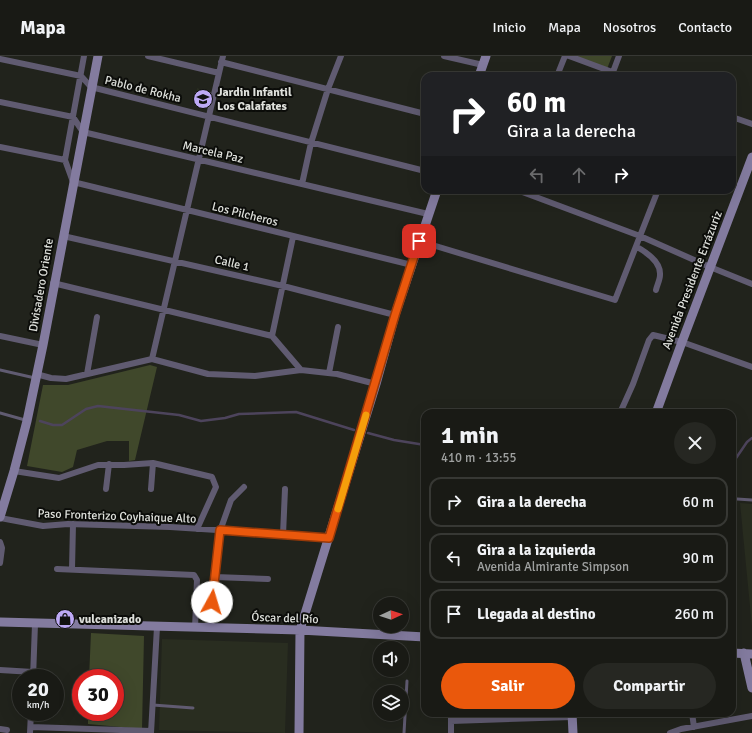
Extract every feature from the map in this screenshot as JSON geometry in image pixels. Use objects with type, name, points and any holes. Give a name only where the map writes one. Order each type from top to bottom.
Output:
[{"type":"street","points":[[73,182],[65,160],[84,56]]},
{"type":"street","name":"Divisadero Oriente","points":[[0,517],[27,421],[98,56]]},
{"type":"street","points":[[148,56],[219,73]]},
{"type":"street","points":[[180,64],[181,56]]},
{"type":"street","points":[[302,184],[311,143],[328,89],[341,56]]},
{"type":"street","points":[[444,56],[483,65]]},
{"type":"street","points":[[480,72],[486,56]]},
{"type":"street","points":[[558,72],[564,56]]},
{"type":"street","points":[[569,56],[613,72],[619,56]]},
{"type":"street","points":[[0,59],[81,76]]},
{"type":"street","points":[[152,359],[222,59],[328,89],[421,113]]},
{"type":"street","name":"Pablo de Rokha","points":[[81,76],[92,87],[421,170]]},
{"type":"street","points":[[0,102],[73,117],[83,132]]},
{"type":"street","points":[[736,118],[752,124]]},
{"type":"street","name":"Marcela Paz","points":[[83,132],[428,214]]},
{"type":"street","points":[[0,147],[65,160]]},
{"type":"street","name":"Avenida Presidente Errázuriz","points":[[657,409],[752,157]]},
{"type":"street","name":"Los Pilcheros","points":[[73,182],[186,211],[412,265]]},
{"type":"street","points":[[299,733],[300,630],[376,384],[395,315],[436,194]]},
{"type":"street","points":[[528,194],[640,236],[752,284]]},
{"type":"street","points":[[419,241],[615,300],[656,194]]},
{"type":"street","name":"Calle 1","points":[[62,236],[283,286],[395,315]]},
{"type":"street","points":[[272,336],[293,237]]},
{"type":"street","points":[[637,247],[657,264],[660,274],[656,290]]},
{"type":"street","points":[[54,283],[272,336],[301,370]]},
{"type":"street","points":[[87,374],[98,316]]},
{"type":"street","points":[[329,373],[338,327]]},
{"type":"street","points":[[622,409],[633,384],[648,340],[653,335],[682,342],[752,367]]},
{"type":"street","points":[[0,336],[42,345]]},
{"type":"street","points":[[35,376],[66,379],[152,359],[208,374],[255,376],[301,370],[337,374],[376,384]]},
{"type":"street","points":[[14,471],[59,478],[98,465],[152,463],[212,477],[216,487],[197,529]]},
{"type":"street","points":[[151,489],[152,463]]},
{"type":"street","points":[[106,489],[109,464]]},
{"type":"street","points":[[210,628],[220,530],[230,500],[244,487]]},
{"type":"street","points":[[283,535],[285,489]]},
{"type":"street","name":"Paso Fronterizo Coyhaique Alto","points":[[0,517],[43,526],[73,524],[197,529],[329,538]]},
{"type":"street","points":[[72,569],[73,524]]},
{"type":"street","points":[[0,542],[2,548],[0,562]]},
{"type":"street","points":[[57,568],[194,575],[197,580],[195,628]]},
{"type":"street","points":[[215,577],[268,579]]},
{"type":"street","name":"Óscar del Río","points":[[0,622],[300,630],[421,637]]},
{"type":"street","points":[[33,669],[35,624]]},
{"type":"street","points":[[30,730],[151,732],[157,627]]},
{"type":"street","points":[[736,653],[748,654],[752,688]]},
{"type":"street","points":[[0,670],[12,672]]},
{"type":"street","points":[[670,733],[752,716]]},
{"type":"street","points":[[450,717],[451,733]]},
{"type":"street","points":[[451,721],[532,717]]},
{"type":"street","points":[[572,717],[573,733]]},
{"type":"street","points":[[693,717],[694,727]]},
{"type":"lane","points":[[0,370],[35,376]]},
{"type":"lane","points":[[0,413],[27,421]]},
{"type":"lane","points":[[737,499],[752,500]]},
{"type":"lane","points":[[404,733],[407,681]]},
{"type":"lane","points":[[153,705],[193,708]]},
{"type":"shaded area","name":"Jardin Infantil Los Calafates","points":[[197,88],[211,93],[209,109],[195,106]]},
{"type":"shaded area","points":[[740,503],[752,504],[752,627]]},
{"type":"shaded area","points":[[162,639],[288,643],[285,733],[159,730]]},
{"type":"green space","points":[[574,56],[612,56],[607,69]]},
{"type":"green space","points":[[150,365],[157,367],[135,460],[129,461],[129,441],[107,441],[77,450],[73,467],[62,472],[27,466],[43,385],[68,385]]},
{"type":"green space","points":[[91,633],[144,636],[142,729],[88,724],[88,721],[124,721],[124,669],[89,669]]},
{"type":"waterway","points":[[40,421],[53,425],[62,425],[86,409],[98,406],[179,415],[201,421],[225,418],[239,414],[296,412],[354,430]]},
{"type":"waterway","points":[[368,433],[394,440],[421,444]]},
{"type":"waterway","points":[[736,458],[747,442],[752,438]]},
{"type":"slow traffic","points":[[338,509],[366,415]]},
{"type":"place","name":"Jardin Infantil Los Calafates","points":[[203,99]]},
{"type":"place","name":"vulcanizado","points":[[65,619]]},
{"type":"route","points":[[212,602],[220,530],[329,538],[376,384],[395,315],[419,241]]}]
